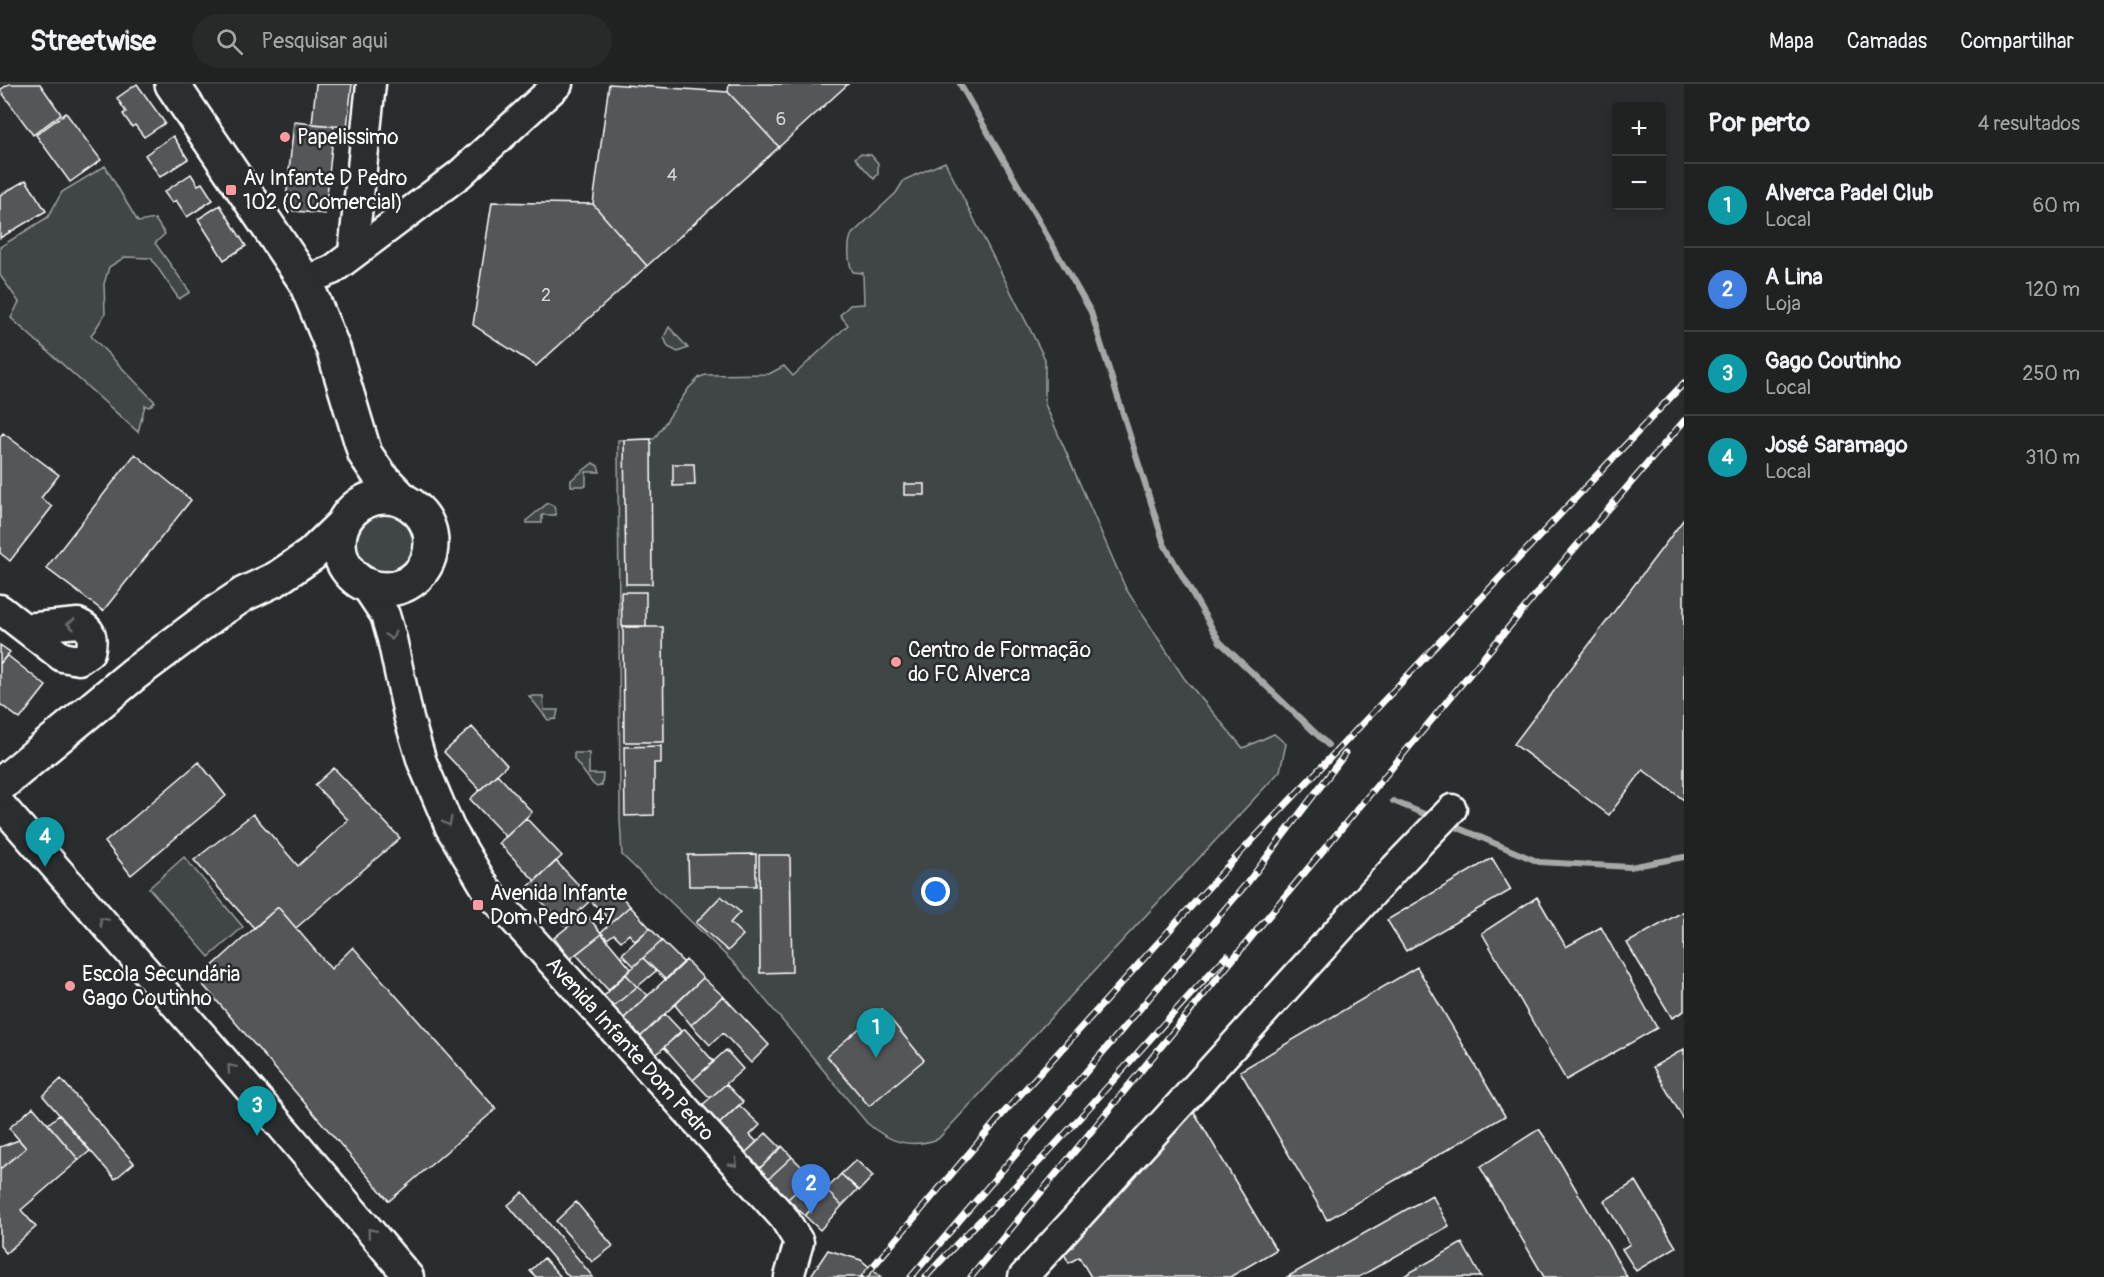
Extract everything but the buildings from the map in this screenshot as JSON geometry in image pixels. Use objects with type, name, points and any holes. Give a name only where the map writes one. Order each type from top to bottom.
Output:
[{"type":"main road","points":[[172,84],[305,281],[334,351],[365,454],[385,482],[403,500],[415,507],[430,530],[432,543],[430,556],[424,568],[404,585],[391,589],[378,588],[331,572],[276,579]]},
{"type":"main road","points":[[359,580],[345,565],[340,552],[339,538],[360,494],[364,480],[365,454]]},
{"type":"main road","points":[[0,785],[134,674],[214,614],[244,594],[276,579],[311,555],[362,503],[375,498],[389,497],[403,500]]},
{"type":"street","points":[[353,252],[370,84]]},
{"type":"street","points":[[305,281],[332,270],[460,174],[558,84]]},
{"type":"street","name":"Avenida Infante Dom Pedro","points":[[359,580],[385,615],[409,719],[422,762],[450,828],[487,890],[784,1218],[799,1242],[789,1277]]},
{"type":"street","points":[[0,609],[25,628]]},
{"type":"street","points":[[0,804],[277,1121],[409,1277]]},
{"type":"street","points":[[1023,1277],[1395,868],[1446,817]]},
{"type":"shaded area","points":[[860,154],[871,155],[878,163],[878,174],[874,179],[855,158]]},
{"type":"shaded area","name":"Centro de Formação do FC Alverca","points":[[945,162],[1045,359],[1045,404],[1126,589],[1184,678],[1243,748],[1274,734],[1286,744],[1280,771],[938,1139],[909,1143],[891,1139],[867,1123],[739,968],[622,855],[618,440],[654,439],[689,388],[700,377],[769,374],[784,366],[793,376],[848,325],[840,315],[850,305],[864,304],[863,273],[853,272],[850,264],[849,248],[852,234],[896,193],[904,180]]},
{"type":"shaded area","points":[[105,166],[138,222],[155,219],[165,234],[155,243],[190,292],[179,299],[151,258],[125,257],[109,267],[104,284],[105,314],[91,336],[155,402],[149,407],[145,405],[138,432],[11,318],[19,302],[0,275],[0,247],[48,217],[62,192]]},
{"type":"shaded area","points":[[669,327],[688,348],[678,352],[668,347],[664,337]]},
{"type":"shaded area","points":[[593,463],[598,466],[600,472],[586,472],[586,486],[571,486],[571,480]]},
{"type":"shaded area","points":[[548,503],[554,506],[556,515],[542,515],[542,523],[527,523],[527,520]]},
{"type":"shaded area","points":[[385,510],[398,513],[408,520],[415,530],[418,543],[415,556],[408,566],[398,573],[385,576],[372,573],[362,566],[355,556],[352,543],[355,530],[362,520],[372,513]]},
{"type":"shaded area","points":[[529,696],[543,696],[544,710],[558,710],[556,719],[548,720]]},
{"type":"shaded area","points":[[574,753],[589,753],[589,774],[603,774],[602,785],[597,787],[593,784],[574,759]]},
{"type":"shaded area","points":[[184,857],[243,927],[209,957],[149,888]]},
{"type":"waterway","points":[[960,84],[1091,312],[1164,544],[1220,642],[1328,745]]},
{"type":"waterway","points":[[1393,801],[1434,818]]},
{"type":"waterway","points":[[1449,824],[1539,862],[1630,867],[1684,857]]},
{"type":"railway","points":[[864,1277],[999,1118],[1226,868],[1684,383]]},
{"type":"railway","points":[[971,1277],[1568,556],[1684,421]]},
{"type":"railway","points":[[911,1277],[1248,882],[1345,754]]},
{"type":"railway","points":[[926,1277],[1036,1165],[1227,956]]},
{"type":"place","name":"Papelissimo","points":[[285,137]]},
{"type":"place","name":"Av Infante D Pedro 102 (C Comercial)","points":[[231,190]]},
{"type":"place","name":"Centro de Formação do FC Alverca","points":[[896,662]]},
{"type":"place","name":"José Saramago","points":[[45,867]]},
{"type":"place","name":"Avenida Infante Dom Pedro 47","points":[[478,905]]},
{"type":"place","name":"Escola Secundária Gago Coutinho","points":[[70,986]]},
{"type":"place","name":"Alverca Padel Club","points":[[876,1058]]},
{"type":"place","name":"Gago Coutinho","points":[[257,1136]]},
{"type":"place","name":"A Lina","points":[[811,1214]]}]
